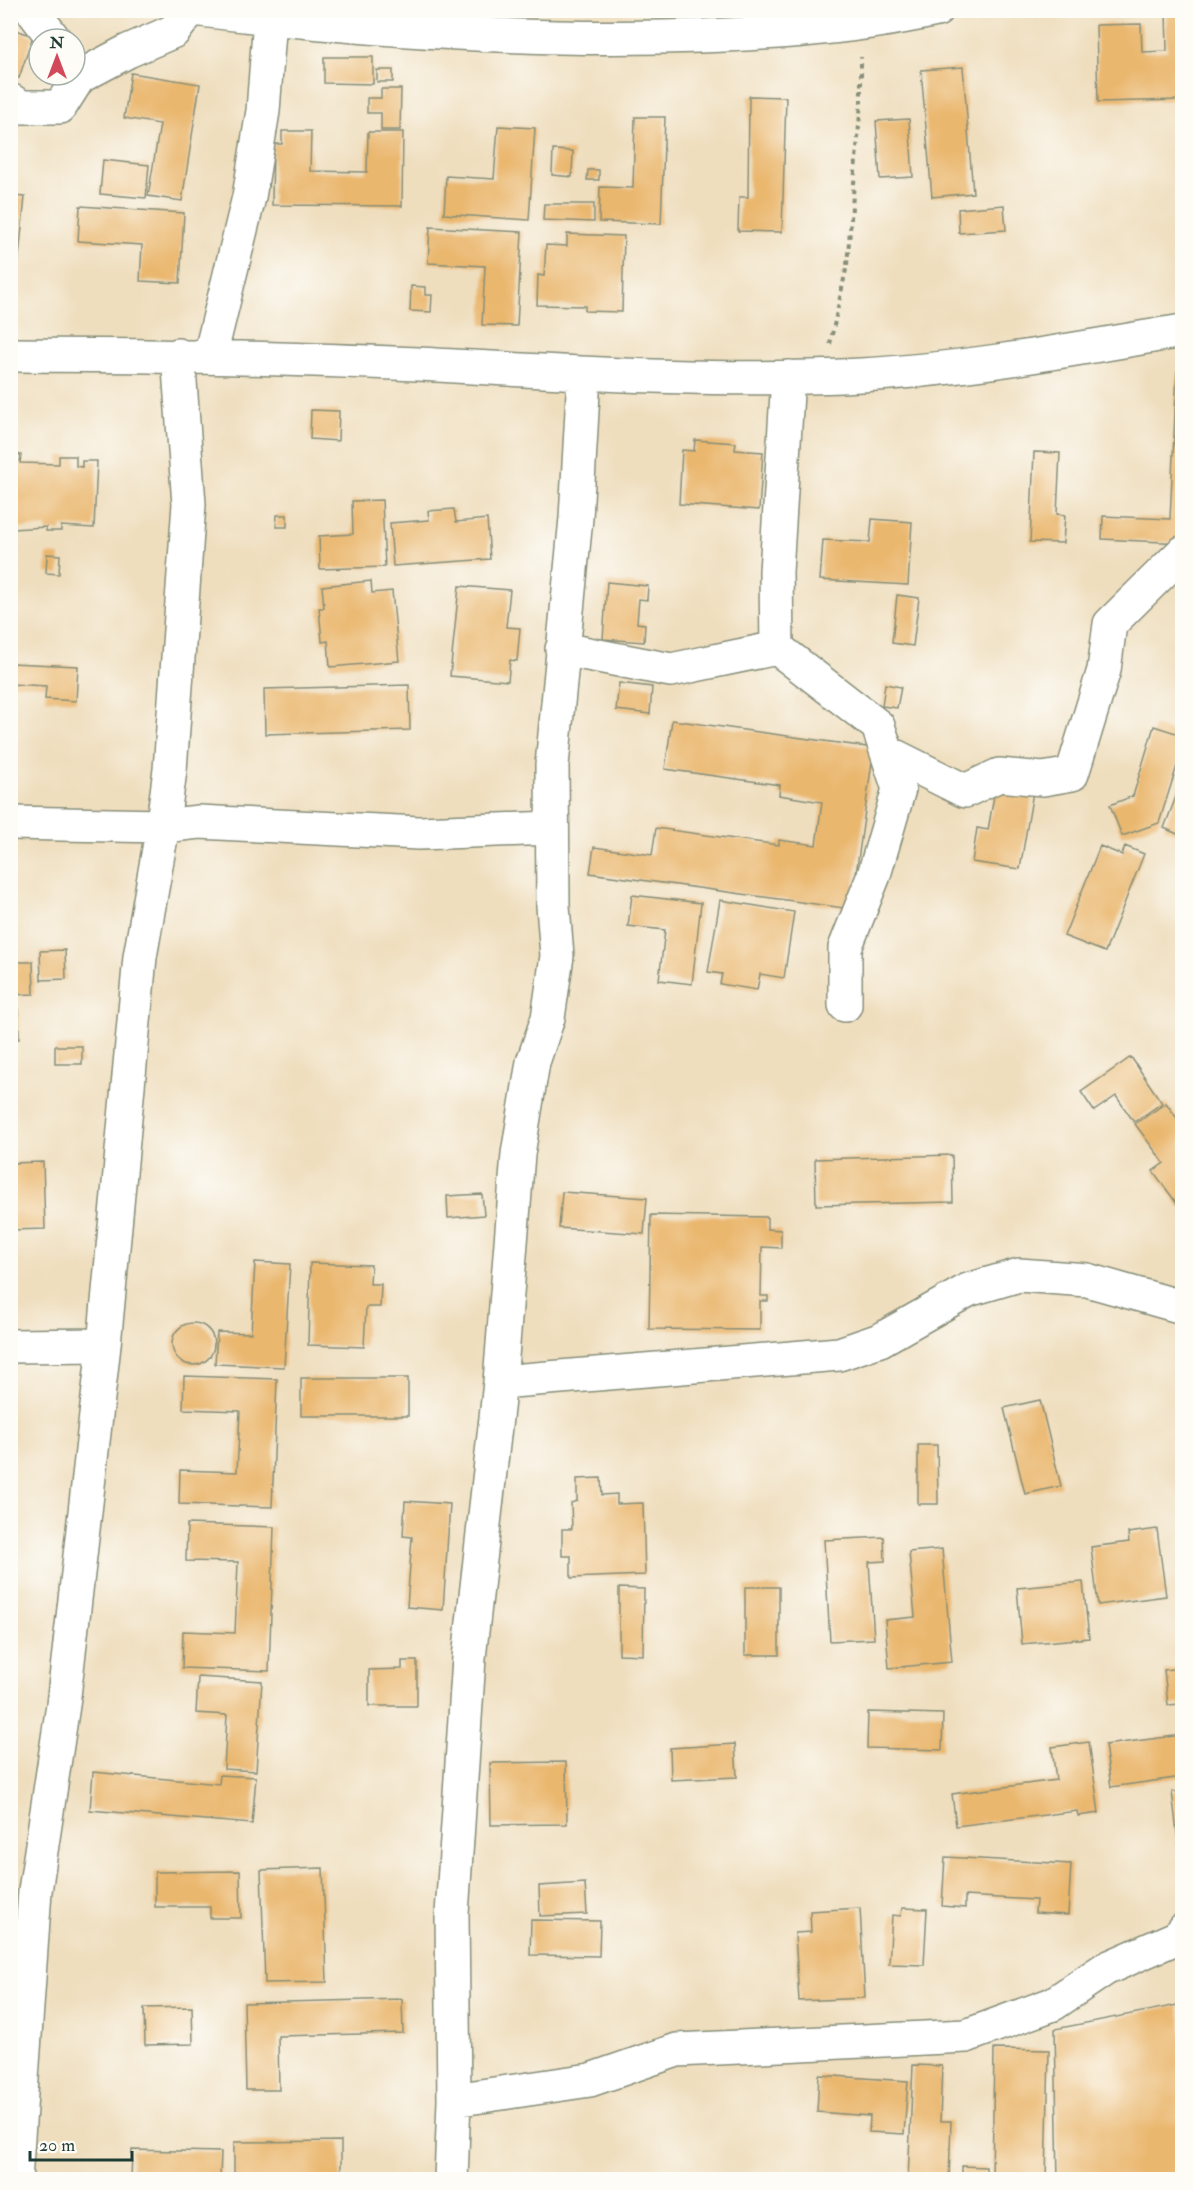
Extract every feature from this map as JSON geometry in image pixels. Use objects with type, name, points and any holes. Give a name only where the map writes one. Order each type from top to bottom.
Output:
[{"type":"street","points":[[32,10],[45,27]]},
{"type":"street","points":[[87,69],[174,31],[190,10]]},
{"type":"street","points":[[201,10],[391,31],[593,38],[679,23],[817,30],[937,10]]},
{"type":"street","points":[[210,356],[249,197],[263,111],[270,18]]},
{"type":"street","points":[[10,100],[22,107],[60,107],[70,87]]},
{"type":"street","points":[[10,355],[178,355],[584,375],[823,377],[931,371],[996,363],[1182,331]]},
{"type":"street","points":[[15,2180],[22,1891],[63,1705],[104,1345],[140,957],[163,826],[170,770],[189,504],[178,355]]},
{"type":"street","points":[[451,2180],[454,2100],[452,1914],[469,1658],[500,1382],[524,1102],[533,1062],[548,1017],[557,956],[553,906],[552,765],[576,518],[584,375]]},
{"type":"street","points":[[777,648],[776,572],[788,377]]},
{"type":"street","points":[[888,756],[897,757],[965,791],[999,775],[1042,779],[1072,774],[1104,670],[1110,624],[1182,553]]},
{"type":"street","points":[[562,649],[671,670],[777,648],[878,726],[899,789],[874,875],[845,948],[845,1005]]},
{"type":"street","points":[[10,823],[163,826],[200,822],[419,833],[552,828]]},
{"type":"street","points":[[500,1382],[839,1354],[880,1340],[968,1290],[1019,1275],[1087,1280],[1182,1307]]},
{"type":"street","points":[[10,1346],[104,1345]]},
{"type":"street","points":[[454,2100],[590,2080],[677,2050],[966,2036],[1053,2004],[1105,1969],[1181,1940]]},
{"type":"path","points":[[823,377],[847,266],[861,102],[862,23]]},
{"type":"building","points":[[1166,10],[1182,10],[1182,100],[1098,102],[1096,25],[1141,24],[1142,52],[1167,51]]},
{"type":"building","points":[[10,28],[27,34],[27,54],[19,78],[10,75]]},
{"type":"building","points":[[324,57],[373,57],[373,84],[324,83]]},
{"type":"building","points":[[963,67],[973,193],[932,197],[921,70]]},
{"type":"building","points":[[377,70],[393,70],[393,82],[377,82]]},
{"type":"building","points":[[131,73],[200,84],[182,201],[148,196],[160,124],[124,118]]},
{"type":"building","points":[[381,89],[401,89],[400,130],[381,130],[381,113],[367,113],[367,98],[381,98]]},
{"type":"building","points":[[749,96],[786,97],[782,232],[738,231],[739,197],[748,197]]},
{"type":"building","points":[[635,117],[665,117],[661,224],[599,222],[600,187],[633,188]]},
{"type":"building","points":[[909,119],[913,177],[880,179],[876,121]]},
{"type":"building","points":[[498,126],[535,128],[529,220],[444,214],[446,176],[494,179]]},
{"type":"building","points":[[282,131],[311,131],[310,171],[367,172],[368,132],[403,132],[402,206],[272,205],[273,144],[282,144]]},
{"type":"building","points":[[553,150],[573,151],[572,177],[552,175]]},
{"type":"building","points":[[103,160],[149,165],[146,198],[100,194]]},
{"type":"building","points":[[588,170],[599,170],[599,180],[587,180]]},
{"type":"building","points":[[10,196],[25,197],[12,326],[10,326]]},
{"type":"building","points":[[544,204],[594,204],[594,222],[543,220]]},
{"type":"building","points":[[1004,205],[1006,230],[959,233],[958,209]]},
{"type":"building","points":[[80,206],[184,213],[180,283],[140,281],[142,245],[78,241]]},
{"type":"building","points":[[430,227],[522,232],[517,326],[482,325],[485,266],[428,263]]},
{"type":"building","points":[[567,234],[624,236],[622,312],[585,311],[585,306],[537,305],[538,275],[544,276],[546,245],[567,246]]},
{"type":"building","points":[[411,286],[425,287],[425,295],[432,295],[431,312],[410,311]]},
{"type":"building","points":[[1177,372],[1182,373],[1182,543],[1102,539],[1103,516],[1170,519]]},
{"type":"building","points":[[311,410],[339,411],[338,441],[310,439]]},
{"type":"building","points":[[695,440],[736,443],[735,450],[763,452],[759,510],[679,504],[682,450],[694,451]]},
{"type":"building","points":[[1034,452],[1060,453],[1057,514],[1065,515],[1063,543],[1030,542]]},
{"type":"building","points":[[10,454],[21,455],[20,463],[59,464],[59,456],[76,456],[76,466],[82,467],[82,461],[97,461],[94,528],[61,526],[61,531],[46,531],[46,527],[12,529]]},
{"type":"building","points":[[382,500],[385,567],[320,569],[319,536],[353,534],[352,501]]},
{"type":"building","points":[[454,509],[456,522],[487,519],[490,559],[393,566],[390,523],[429,520],[428,511]]},
{"type":"building","points":[[277,515],[287,515],[287,527],[276,527]]},
{"type":"building","points":[[872,519],[912,522],[908,585],[820,580],[823,540],[870,542]]},
{"type":"building","points":[[47,554],[60,555],[59,574],[46,573]]},
{"type":"building","points":[[371,581],[372,593],[392,591],[399,661],[330,667],[328,641],[322,642],[319,608],[324,608],[322,586]]},
{"type":"building","points":[[607,582],[648,586],[647,600],[639,599],[637,623],[645,624],[644,642],[603,639]]},
{"type":"building","points":[[459,586],[510,590],[506,627],[520,628],[517,661],[510,660],[508,681],[450,676]]},
{"type":"building","points":[[897,595],[919,598],[913,646],[892,643]]},
{"type":"building","points":[[10,663],[78,666],[76,701],[45,699],[46,686],[10,684]]},
{"type":"building","points":[[619,683],[652,687],[650,714],[616,710]]},
{"type":"building","points":[[885,684],[901,687],[897,708],[882,706]]},
{"type":"building","points":[[409,685],[410,730],[265,734],[264,689]]},
{"type":"building","points":[[672,720],[874,748],[851,909],[590,873],[594,847],[652,855],[656,828],[779,845],[779,840],[816,845],[822,802],[779,795],[780,785],[665,769]]},
{"type":"building","points":[[1154,726],[1182,735],[1182,750],[1159,823],[1122,836],[1110,805],[1133,796]]},
{"type":"building","points":[[997,779],[1034,786],[1020,869],[972,862],[977,828],[988,830]]},
{"type":"building","points":[[1182,781],[1182,836],[1164,828]]},
{"type":"building","points":[[1100,846],[1122,855],[1125,846],[1144,854],[1105,952],[1064,936]]},
{"type":"building","points":[[632,895],[701,903],[692,984],[659,980],[665,930],[628,926]]},
{"type":"building","points":[[720,900],[794,912],[784,978],[760,974],[757,990],[720,984],[722,974],[708,972]]},
{"type":"building","points":[[65,950],[66,979],[41,980],[40,951]]},
{"type":"building","points":[[10,962],[33,962],[34,994],[10,995]]},
{"type":"building","points":[[18,1008],[19,1039],[10,1040],[10,1009]]},
{"type":"building","points":[[55,1046],[82,1046],[82,1064],[55,1064]]},
{"type":"building","points":[[1131,1057],[1162,1103],[1134,1122],[1116,1096],[1094,1111],[1081,1092]]},
{"type":"building","points":[[1166,1103],[1182,1125],[1182,1206],[1180,1208],[1153,1171],[1164,1163],[1135,1124]]},
{"type":"building","points":[[952,1155],[953,1202],[816,1205],[815,1159]]},
{"type":"building","points":[[43,1162],[45,1229],[10,1230],[10,1163]]},
{"type":"building","points":[[562,1192],[647,1198],[644,1234],[559,1228]]},
{"type":"building","points":[[482,1194],[484,1215],[448,1218],[447,1196]]},
{"type":"building","points":[[651,1215],[767,1217],[767,1229],[781,1230],[781,1248],[762,1247],[761,1296],[768,1296],[768,1301],[760,1301],[760,1330],[649,1329]]},
{"type":"building","points":[[255,1262],[290,1264],[284,1367],[215,1364],[217,1332],[251,1333]]},
{"type":"building","points":[[310,1263],[371,1265],[370,1284],[381,1284],[380,1307],[366,1307],[364,1347],[308,1345]]},
{"type":"building","points":[[193,1323],[208,1329],[214,1344],[208,1359],[193,1365],[178,1359],[172,1344],[178,1329]]},
{"type":"building","points":[[184,1376],[277,1379],[272,1507],[179,1504],[180,1470],[237,1472],[240,1411],[183,1409]]},
{"type":"building","points":[[301,1378],[408,1378],[408,1416],[301,1416]]},
{"type":"building","points":[[1040,1400],[1061,1486],[1025,1494],[1004,1408]]},
{"type":"building","points":[[918,1445],[937,1445],[938,1504],[918,1504]]},
{"type":"building","points":[[601,1478],[602,1495],[617,1494],[617,1504],[643,1503],[645,1575],[571,1578],[571,1556],[562,1556],[562,1529],[572,1529],[571,1503],[577,1501],[577,1479]]},
{"type":"building","points":[[405,1501],[450,1504],[443,1610],[407,1607],[412,1537],[403,1536]]},
{"type":"building","points":[[187,1524],[274,1527],[269,1671],[182,1668],[183,1631],[235,1633],[238,1562],[186,1561]]},
{"type":"building","points":[[1157,1529],[1166,1596],[1098,1605],[1091,1547],[1129,1542],[1128,1533]]},
{"type":"building","points":[[884,1537],[885,1561],[869,1562],[874,1639],[830,1641],[824,1540]]},
{"type":"building","points":[[942,1549],[952,1662],[889,1668],[885,1620],[915,1617],[909,1552]]},
{"type":"building","points":[[1083,1582],[1089,1638],[1022,1644],[1017,1588]]},
{"type":"building","points":[[745,1587],[779,1587],[779,1655],[745,1655]]},
{"type":"building","points":[[619,1588],[644,1589],[643,1655],[619,1654]]},
{"type":"building","points":[[402,1661],[417,1661],[417,1706],[369,1706],[369,1670],[402,1669]]},
{"type":"building","points":[[1182,1668],[1181,1712],[1180,1704],[1168,1705],[1164,1670]]},
{"type":"building","points":[[198,1677],[262,1681],[256,1771],[224,1769],[227,1715],[196,1713]]},
{"type":"building","points":[[868,1712],[943,1714],[942,1750],[867,1748]]},
{"type":"building","points":[[1182,1735],[1182,1777],[1111,1787],[1105,1745]]},
{"type":"building","points":[[1089,1742],[1099,1813],[1078,1816],[1077,1811],[956,1826],[952,1794],[1056,1780],[1052,1747]]},
{"type":"building","points":[[735,1744],[737,1777],[671,1780],[670,1748]]},
{"type":"building","points":[[566,1762],[567,1824],[491,1825],[490,1763]]},
{"type":"building","points":[[93,1772],[219,1784],[220,1775],[256,1777],[252,1824],[90,1810]]},
{"type":"building","points":[[1182,1791],[1182,1849],[1179,1849],[1172,1792]]},
{"type":"building","points":[[945,1857],[1071,1864],[1068,1915],[1035,1913],[1036,1900],[965,1896],[965,1908],[942,1906]]},
{"type":"building","points":[[323,1868],[327,1982],[265,1983],[261,1870]]},
{"type":"building","points":[[240,1871],[241,1918],[210,1918],[210,1907],[155,1907],[155,1872]]},
{"type":"building","points":[[585,1883],[587,1914],[540,1916],[539,1886]]},
{"type":"building","points":[[860,1908],[865,1998],[799,2001],[795,1933],[811,1932],[810,1911]]},
{"type":"building","points":[[902,1908],[927,1909],[924,1965],[889,1964],[892,1915],[901,1916]]},
{"type":"building","points":[[531,1920],[600,1921],[599,1956],[530,1955]]},
{"type":"building","points":[[402,1999],[403,2033],[278,2036],[279,2090],[246,2090],[244,2003]]},
{"type":"building","points":[[1177,2005],[1182,2022],[1182,2179],[1058,2180],[1055,2029]]},
{"type":"building","points":[[192,2007],[193,2044],[145,2045],[144,2008]]},
{"type":"building","points":[[994,2049],[1049,2050],[1046,2180],[992,2180]]},
{"type":"building","points":[[913,2065],[942,2066],[940,2121],[951,2121],[949,2180],[908,2180]]},
{"type":"building","points":[[819,2075],[908,2081],[904,2134],[869,2132],[870,2116],[817,2112]]},
{"type":"building","points":[[341,2141],[341,2180],[234,2180],[234,2142]]},
{"type":"building","points":[[132,2150],[221,2152],[220,2180],[131,2180]]},
{"type":"building","points":[[962,2166],[986,2167],[986,2180],[962,2180]]}]
